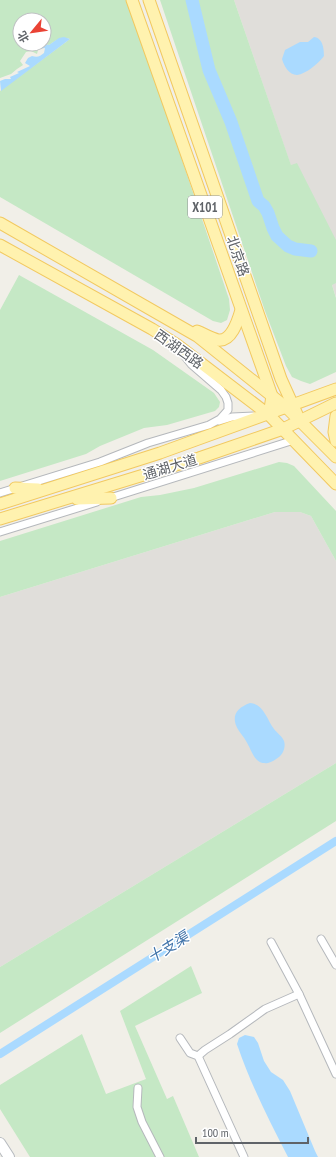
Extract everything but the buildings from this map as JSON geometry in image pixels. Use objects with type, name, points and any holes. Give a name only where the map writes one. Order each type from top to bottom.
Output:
[{"type":"main road","name":"北京路","points":[[132,0],[272,396]]},
{"type":"main road","name":"北京路","points":[[149,0],[290,406]]},
{"type":"main road","name":"西湖西路","points":[[0,223],[197,336],[272,396],[290,406],[300,421],[336,457]]},
{"type":"main road","name":"西湖西路","points":[[0,245],[152,329],[176,344],[268,415],[336,484]]},
{"type":"main road","points":[[176,323],[219,340],[224,339],[236,326],[241,310]]},
{"type":"main road","name":"通湖大道","points":[[0,504],[160,453],[336,389]]},
{"type":"main road","points":[[268,415],[272,396]]},
{"type":"main road","name":"通湖大道","points":[[0,520],[199,458],[283,429],[336,403]]},
{"type":"main road","points":[[336,416],[334,432],[336,441]]},
{"type":"main road","points":[[15,488],[47,489]]},
{"type":"main road","points":[[63,500],[111,498]]},
{"type":"main road","points":[[0,1142],[9,1157]]},
{"type":"street","points":[[176,344],[191,364],[226,396],[228,410],[214,423]]},
{"type":"street","points":[[0,493],[100,462],[148,444],[232,417],[268,415]]},
{"type":"street","points":[[0,532],[294,440]]},
{"type":"street","points":[[321,939],[336,965]]},
{"type":"street","points":[[271,942],[299,994],[336,1074]]},
{"type":"street","points":[[198,1056],[265,1009],[299,994]]},
{"type":"street","points":[[180,1038],[190,1053],[198,1056],[244,1157]]},
{"type":"street","points":[[138,1088],[138,1107],[142,1122],[160,1157]]},
{"type":"shaded area","points":[[234,0],[336,0],[336,297],[332,285]]},
{"type":"shaded area","points":[[275,512],[300,512],[311,516],[336,561],[336,763],[0,967],[0,597]]},
{"type":"green space","points":[[0,0],[128,0],[229,299],[230,310],[227,320],[221,323],[213,321],[0,197],[0,91],[70,39],[61,38],[52,43],[52,12],[12,12],[12,52],[26,52],[20,61],[23,65],[11,74],[0,78]]},
{"type":"green space","points":[[160,0],[234,0],[291,165],[297,163],[336,240],[336,283],[332,285],[336,298],[336,372],[310,384],[292,377],[286,366],[265,311]]},
{"type":"green space","points":[[19,275],[153,350],[214,393],[220,402],[219,407],[215,411],[167,425],[144,428],[100,446],[86,454],[0,481],[0,310]]},
{"type":"green space","points":[[279,462],[294,466],[336,511],[336,561],[311,516],[300,512],[275,512],[0,597],[0,541],[141,497],[160,495],[194,488]]},
{"type":"green space","points":[[336,763],[336,821],[0,1033],[0,967]]},
{"type":"green space","points":[[191,966],[202,993],[135,1026],[167,1099],[173,1096],[199,1157],[30,1157],[0,1109],[0,1085],[82,1034],[106,1094],[146,1079],[120,1011]]},
{"type":"water","points":[[64,37],[70,39],[1,91],[0,81],[11,79],[10,77],[19,73],[17,72],[30,66],[25,63],[28,58],[32,56],[39,56],[44,52],[52,52],[52,43],[59,38]]},
{"type":"water","points":[[314,37],[319,39],[321,42],[324,56],[316,65],[304,73],[294,75],[289,72],[282,59],[285,50],[300,42],[308,42]]},
{"type":"water","points":[[250,703],[259,706],[262,709],[274,729],[285,743],[282,754],[269,763],[263,763],[256,759],[236,726],[235,717],[238,710]]},
{"type":"water","points":[[245,1035],[254,1037],[258,1043],[264,1061],[271,1072],[283,1080],[290,1091],[318,1157],[288,1157],[242,1059],[237,1044],[239,1038]]},
{"type":"waterway","points":[[192,0],[209,70],[231,122],[258,201],[264,206],[268,213],[277,236],[288,246],[295,249],[311,251]]},
{"type":"waterway","name":"十支渠","points":[[0,1054],[336,841]]}]
